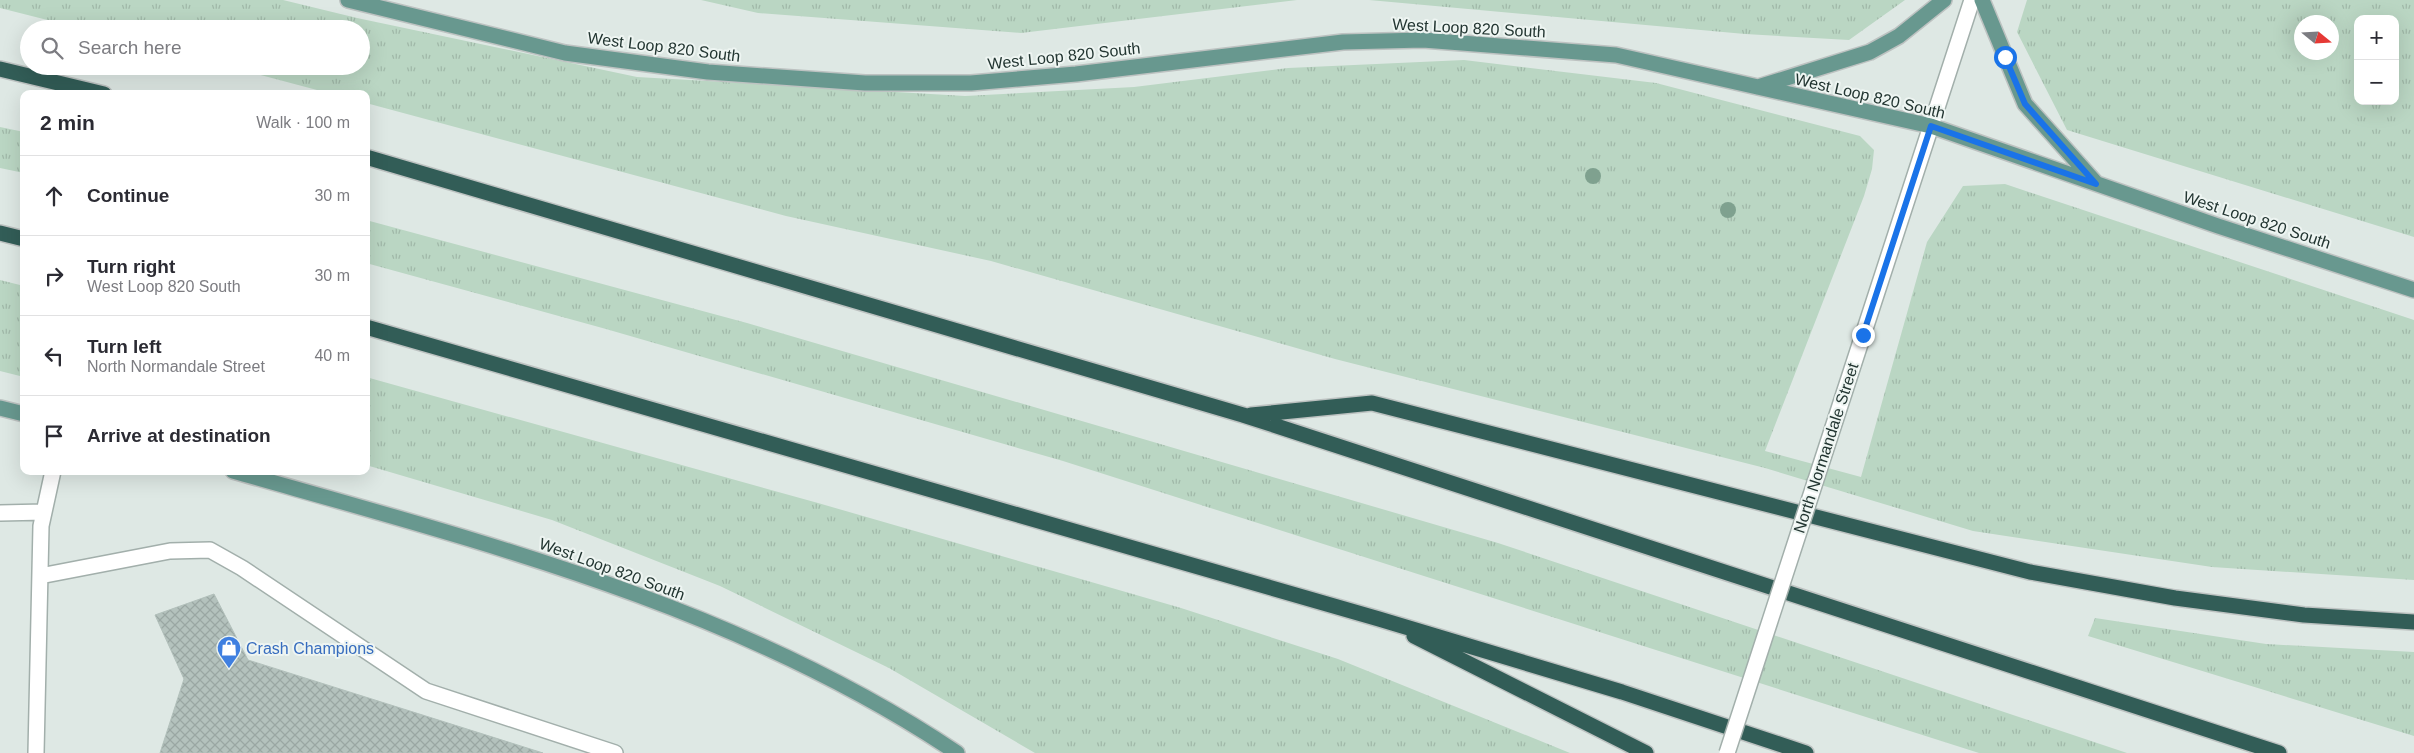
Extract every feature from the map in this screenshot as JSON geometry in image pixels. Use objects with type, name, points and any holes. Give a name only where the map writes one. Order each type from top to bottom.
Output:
[{"type":"highway","points":[[0,69],[20,74]]},
{"type":"highway","points":[[25,75],[87,90]]},
{"type":"highway","points":[[370,158],[1244,415],[2279,753]]},
{"type":"highway","points":[[0,233],[20,238]]},
{"type":"highway","points":[[370,328],[1379,618],[1622,692],[1806,753]]},
{"type":"highway","points":[[1244,415],[1372,403],[2030,572],[2175,598],[2304,615],[2414,622]]},
{"type":"highway","points":[[1379,618],[1646,753]]},
{"type":"main road","name":"West Loop 820 South","points":[[348,0],[565,53],[708,72],[865,83],[970,83],[1076,74],[1343,42],[1423,40],[1616,55],[1931,126],[2096,184],[2414,290]]},
{"type":"main road","points":[[1758,87],[1870,52],[1899,36],[1944,0]]},
{"type":"main road","points":[[1982,0],[2025,104],[2096,184]]},
{"type":"main road","points":[[0,408],[20,413]]},
{"type":"main road","name":"West Loop 820 South","points":[[247,475],[469,538],[623,589],[765,646],[908,720],[957,753]]},
{"type":"street","name":"North Normandale Street","points":[[1727,753],[1972,0]]},
{"type":"street","points":[[36,753],[41,526],[52,475]]},
{"type":"street","points":[[0,513],[44,512]]},
{"type":"street","points":[[40,576],[170,551],[210,550],[242,568],[426,692],[615,753]]},
{"type":"green space","points":[[0,0],[283,0],[366,20],[47,20],[0,8]]},
{"type":"green space","points":[[701,0],[1297,0],[1021,33],[758,13]]},
{"type":"green space","points":[[1369,0],[1905,0],[1849,40],[1745,34]]},
{"type":"green space","points":[[2027,0],[2414,0],[2414,237],[2067,130],[2017,32]]},
{"type":"green space","points":[[370,21],[637,77],[965,96],[1134,87],[1288,68],[1464,60],[1656,83],[1860,136],[1874,150],[1872,169],[1864,196],[1765,451],[1861,477],[1927,242],[1963,186],[2005,184],[2414,320],[2414,580],[2212,567],[1973,531],[1765,468],[1335,359],[991,261],[786,216],[370,104],[370,90],[317,90],[261,75],[370,75]]},
{"type":"green space","points":[[0,127],[20,131],[20,172],[0,168]]},
{"type":"green space","points":[[370,221],[747,323],[1498,543],[2127,753],[1979,753],[1063,461],[606,329],[370,264]]},
{"type":"green space","points":[[0,280],[20,285],[20,376],[0,371]]},
{"type":"green space","points":[[370,378],[818,503],[1181,608],[1338,659],[1570,753],[1035,753],[889,668],[720,586],[552,520],[370,466]]},
{"type":"green space","points":[[2095,618],[2266,644],[2414,652],[2414,736],[2088,636]]},
{"type":"building","name":"Crash Champions","points":[[214,594],[248,660],[543,753],[160,753],[184,679],[155,615]]},
{"type":"place","name":"Crash Champions","points":[[229,669]]},
{"type":"route","points":[[1863,335],[1931,126],[2096,184],[2025,104],[2005,57]]}]
